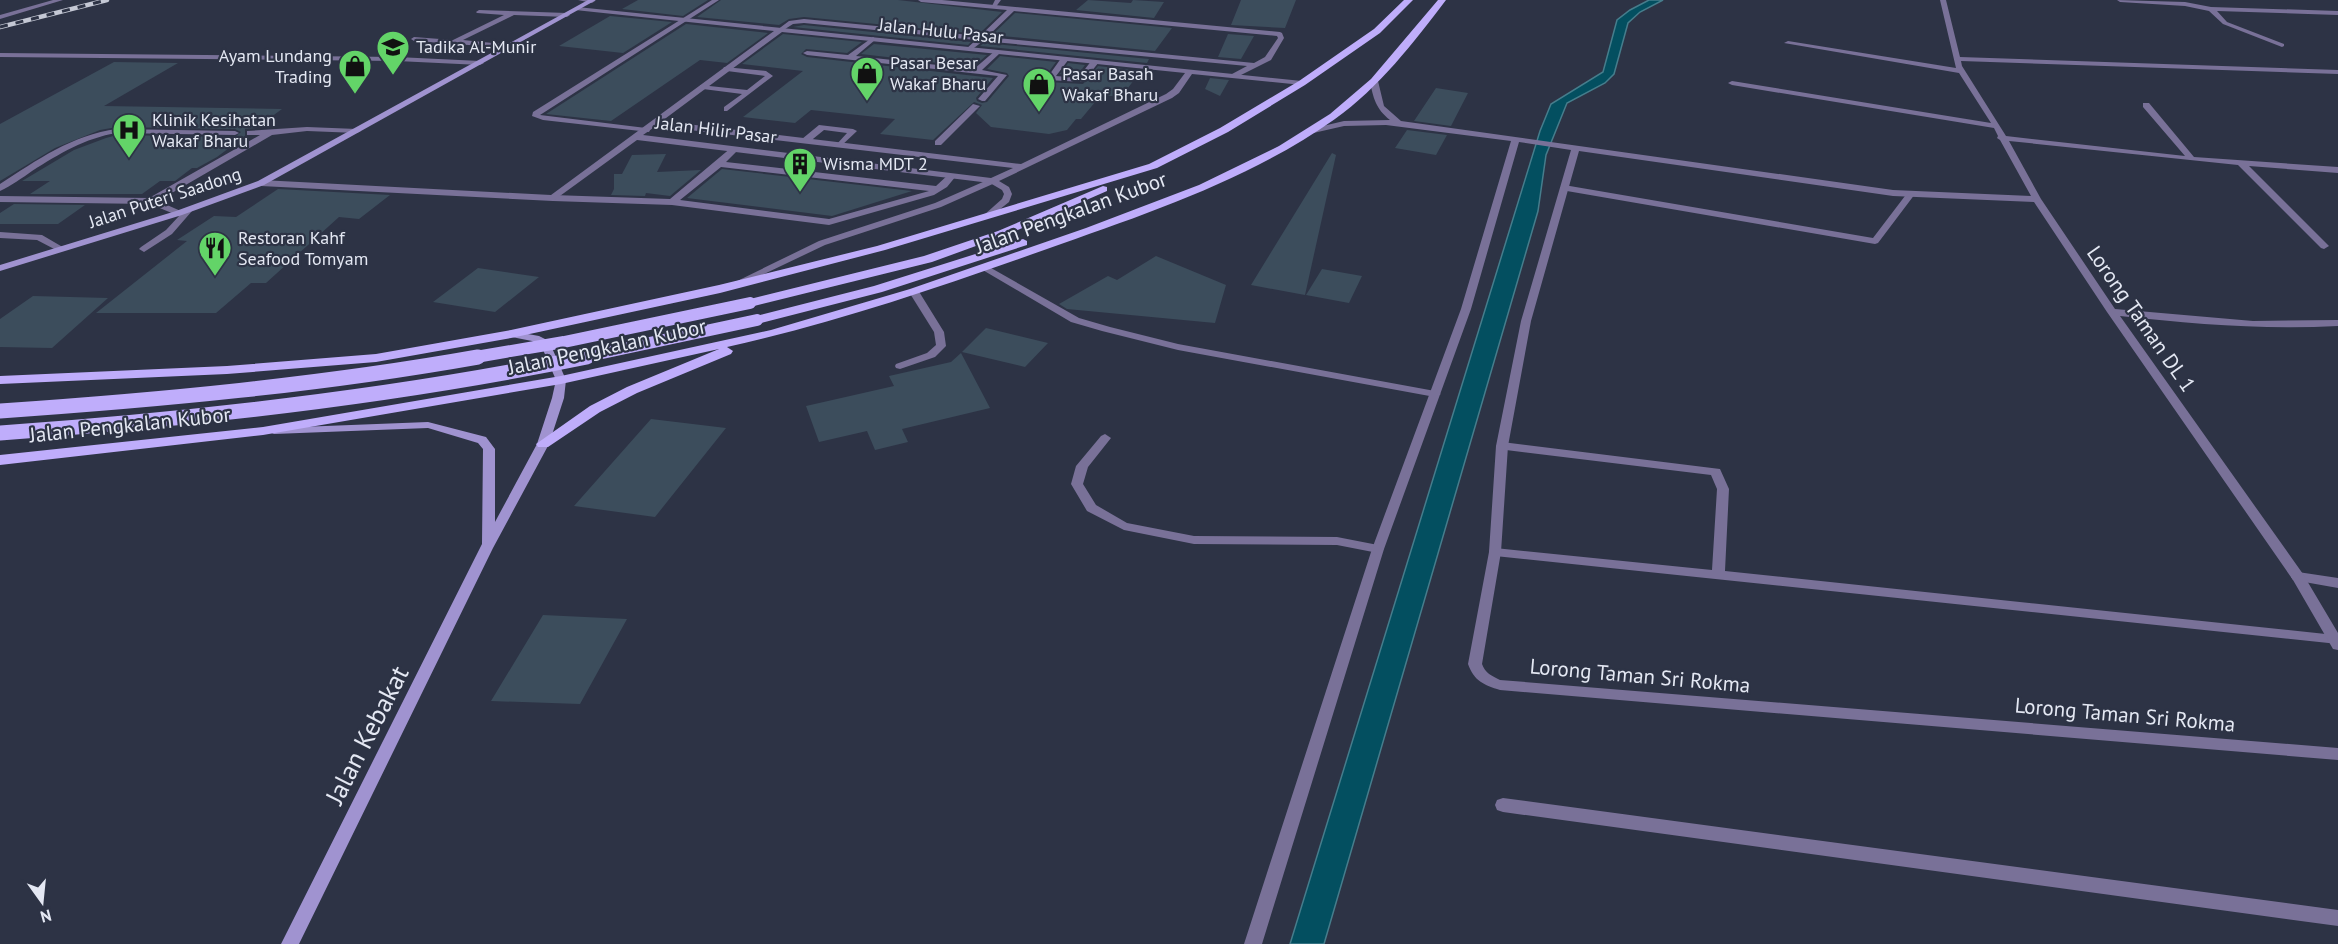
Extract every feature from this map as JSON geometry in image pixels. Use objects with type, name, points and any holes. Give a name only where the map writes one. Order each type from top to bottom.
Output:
[{"type":"main road","name":"Jalan Pengkalan Kubor","points":[[0,411],[189,397],[388,373],[578,340],[890,270],[964,247],[1050,213],[1153,166],[1224,130],[1302,83],[1377,31],[1409,0]]},
{"type":"main road","name":"Jalan Pengkalan Kubor","points":[[0,460],[263,431],[561,380],[774,333],[914,292],[1203,187],[1282,148],[1333,116],[1374,81],[1442,0]]},
{"type":"main road","name":"Jalan Pengkalan Kubor","points":[[0,380],[227,370],[376,358],[511,334],[732,286],[881,248],[1153,166]]},
{"type":"main road","name":"Jalan Pengkalan Kubor","points":[[0,433],[172,420],[381,394],[580,360],[757,320],[878,289],[1203,187]]},
{"type":"main road","points":[[543,444],[595,409],[632,390],[774,333]]},
{"type":"street","points":[[0,17],[60,0]]},
{"type":"street","points":[[581,0],[592,1]]},
{"type":"street","points":[[646,130],[536,116],[538,112],[716,0]]},
{"type":"street","points":[[921,0],[1280,34],[1281,38],[1268,58],[1235,76]]},
{"type":"street","points":[[993,7],[998,0]]},
{"type":"street","name":"Lorong Taman DL 1","points":[[1943,0],[1956,59],[1961,71],[2037,199],[2112,312],[2298,577],[2337,643]]},
{"type":"street","points":[[2120,0],[2185,4],[2211,9],[2338,13]]},
{"type":"street","name":"Jalan Puteri Saadong","points":[[0,268],[179,213],[261,183],[592,1]]},
{"type":"street","name":"Jalan Hulu Pasar","points":[[577,9],[1302,83]]},
{"type":"street","points":[[970,49],[1012,9]]},
{"type":"street","points":[[2211,9],[2225,23],[2282,45]]},
{"type":"street","points":[[479,12],[567,15]]},
{"type":"street","points":[[455,42],[513,13]]},
{"type":"street","points":[[553,198],[791,22],[804,21],[1254,65]]},
{"type":"street","points":[[414,39],[510,46]]},
{"type":"street","points":[[850,57],[873,39]]},
{"type":"street","points":[[1788,43],[1961,71]]},
{"type":"street","points":[[976,71],[996,52]]},
{"type":"street","points":[[807,53],[999,73],[1004,76],[938,143]]},
{"type":"street","points":[[0,55],[397,59],[480,63]]},
{"type":"street","points":[[1065,59],[1051,78],[1080,80],[1095,62]]},
{"type":"street","points":[[1956,59],[2338,72]]},
{"type":"street","points":[[727,69],[768,74],[769,77],[727,109]]},
{"type":"street","points":[[732,286],[822,243],[938,205],[992,181],[1169,96],[1176,91],[1190,72]]},
{"type":"street","points":[[1374,81],[1378,104],[1383,113],[1399,123]]},
{"type":"street","points":[[1732,83],[1995,126]]},
{"type":"street","points":[[703,87],[749,92]]},
{"type":"street","points":[[2146,105],[2192,159]]},
{"type":"street","points":[[1309,132],[1349,122],[1399,123],[1911,194],[2037,199]]},
{"type":"street","name":"Jalan Hilir Pasar","points":[[655,123],[1020,166]]},
{"type":"street","points":[[805,141],[822,127],[854,130],[840,145]]},
{"type":"street","points":[[250,133],[307,129],[357,131]]},
{"type":"street","points":[[0,188],[82,138],[98,133],[117,131],[235,133]]},
{"type":"street","points":[[151,201],[270,133]]},
{"type":"street","name":"Jalan Hilir Pasar","points":[[636,137],[992,181]]},
{"type":"street","points":[[2001,138],[2241,164],[2338,170]]},
{"type":"street","points":[[1253,944],[1378,549],[1466,309],[1519,141]]},
{"type":"street","name":"Lorong Taman Sri Rokma","points":[[1576,148],[1526,321],[1502,446],[1495,552],[1475,664],[1478,673],[1487,681],[1500,685],[2338,753]]},
{"type":"street","points":[[672,202],[735,149]]},
{"type":"street","points":[[719,164],[938,189]]},
{"type":"street","points":[[2241,164],[2324,246]]},
{"type":"street","points":[[261,183],[672,202],[829,222],[938,189],[952,176]]},
{"type":"street","points":[[989,215],[1006,200],[1008,194],[1006,189],[992,181]]},
{"type":"street","points":[[1564,188],[1875,241],[1911,194]]},
{"type":"street","points":[[0,199],[151,201],[179,213]]},
{"type":"street","points":[[144,249],[169,232],[192,208]]},
{"type":"street","points":[[0,236],[39,237],[61,249]]},
{"type":"street","points":[[984,267],[1075,320],[1106,329],[1178,347],[1435,394]]},
{"type":"street","points":[[900,366],[931,355],[941,346],[939,332],[914,292]]},
{"type":"street","points":[[2112,312],[2249,326],[2338,323]]},
{"type":"street","points":[[511,334],[535,338],[545,343],[561,380]]},
{"type":"street","name":"Jalan Kebakat","points":[[290,944],[488,548],[543,444],[558,398],[561,380]]},
{"type":"street","name":"Jalan Kebakat","points":[[263,431],[428,425],[482,441],[489,449],[488,548]]},
{"type":"street","points":[[1106,438],[1082,466],[1077,484],[1091,508],[1124,526],[1194,540],[1337,541],[1378,549]]},
{"type":"street","points":[[1502,446],[1716,472],[1722,489],[1718,575]]},
{"type":"street","points":[[1495,552],[2337,643]]},
{"type":"street","points":[[2298,577],[2338,583]]},
{"type":"street","points":[[1503,805],[2338,918]]},
{"type":"water","points":[[1649,0],[1663,0],[1640,12],[1628,23],[1614,74],[1605,83],[1567,103],[1546,155],[1538,211],[1324,944],[1290,944],[1540,131],[1551,104],[1603,72],[1617,20]]},
{"type":"building","points":[[638,0],[708,0],[683,16],[622,9]]},
{"type":"building","points":[[721,0],[898,0],[1002,12],[979,34],[804,17],[789,19],[779,25],[697,17]]},
{"type":"building","points":[[1088,0],[1131,3],[1133,0],[1164,2],[1154,18],[1076,10]]},
{"type":"building","points":[[1241,0],[1296,0],[1285,28],[1231,25]]},
{"type":"building","points":[[1015,13],[1172,28],[1155,51],[992,35]]},
{"type":"building","points":[[610,16],[672,22],[623,53],[559,46]]},
{"type":"building","points":[[686,24],[768,33],[727,63],[700,60],[611,121],[546,114]]},
{"type":"building","points":[[804,25],[971,42],[968,45],[793,27]]},
{"type":"building","points":[[783,34],[862,42],[847,53],[806,49],[801,54],[807,57],[993,78],[976,98],[982,103],[987,102],[1009,76],[1007,73],[987,69],[1000,56],[1056,62],[1045,77],[1048,82],[1083,84],[1098,66],[1141,71],[1121,97],[1101,95],[1081,119],[1076,119],[1067,130],[1049,134],[991,127],[976,113],[982,105],[974,102],[933,140],[880,134],[895,119],[811,110],[795,123],[743,117],[803,71],[742,64]]},
{"type":"building","points":[[1228,34],[1254,36],[1241,59],[1218,57]]},
{"type":"building","points":[[984,43],[1149,59],[1147,63],[980,46]]},
{"type":"building","points":[[874,44],[987,55],[973,67],[861,54]]},
{"type":"building","points":[[114,62],[178,63],[104,106],[282,109],[256,128],[245,129],[245,136],[217,157],[197,168],[192,168],[175,181],[160,181],[142,194],[30,194],[50,181],[22,181],[74,150],[117,135],[235,137],[241,132],[235,129],[117,127],[100,130],[55,148],[0,181],[0,124]]},
{"type":"building","points":[[1068,63],[1085,65],[1077,76],[1060,74]]},
{"type":"building","points":[[1210,78],[1229,80],[1220,96],[1205,89]]},
{"type":"building","points":[[1436,88],[1468,93],[1451,126],[1414,121]]},
{"type":"building","points":[[1407,130],[1447,135],[1436,155],[1395,148]]},
{"type":"building","points":[[1332,153],[1336,155],[1305,295],[1251,285]]},
{"type":"building","points":[[666,154],[657,172],[701,170],[670,196],[646,193],[645,196],[611,195],[614,189],[614,174],[622,174],[632,155]]},
{"type":"building","name":"Wisma MDT 2","points":[[722,169],[912,191],[832,216],[687,198]]},
{"type":"building","points":[[278,189],[390,195],[359,219],[339,217],[266,283],[251,283],[216,313],[96,313],[187,241],[177,240],[214,216],[236,217]]},
{"type":"building","points":[[14,204],[85,205],[58,224],[0,224],[0,213]]},
{"type":"building","points":[[1156,256],[1226,285],[1215,323],[1067,309],[1059,304],[1108,276],[1117,280]]},
{"type":"building","points":[[478,268],[539,277],[495,312],[433,302]]},
{"type":"building","points":[[1322,269],[1362,276],[1349,303],[1306,295]]},
{"type":"building","points":[[33,296],[108,298],[52,348],[0,347],[0,319]]},
{"type":"building","points":[[986,328],[1048,343],[1025,367],[962,352]]},
{"type":"building","points":[[961,353],[990,408],[902,429],[908,442],[875,450],[867,431],[819,442],[806,406],[894,386],[889,376],[951,362]]},
{"type":"building","points":[[651,419],[726,428],[655,517],[574,506]]},
{"type":"building","points":[[543,615],[627,619],[580,704],[491,701]]},
{"type":"railway","points":[[0,27],[107,0]]},
{"type":"place","name":"Tadika Al-Munir","points":[[393,76]]},
{"type":"place","name":"Ayam Lundang Trading","points":[[355,95]]},
{"type":"place","name":"Pasar Besar Wakaf Bharu","points":[[867,102]]},
{"type":"place","name":"Pasar Basah Wakaf Bharu","points":[[1039,113]]},
{"type":"place","name":"Klinik Kesihatan Wakaf Bharu","points":[[129,159]]},
{"type":"place","name":"Wisma MDT 2","points":[[800,193]]},
{"type":"place","name":"Restoran Kahf Seafood Tomyam","points":[[215,277]]}]
